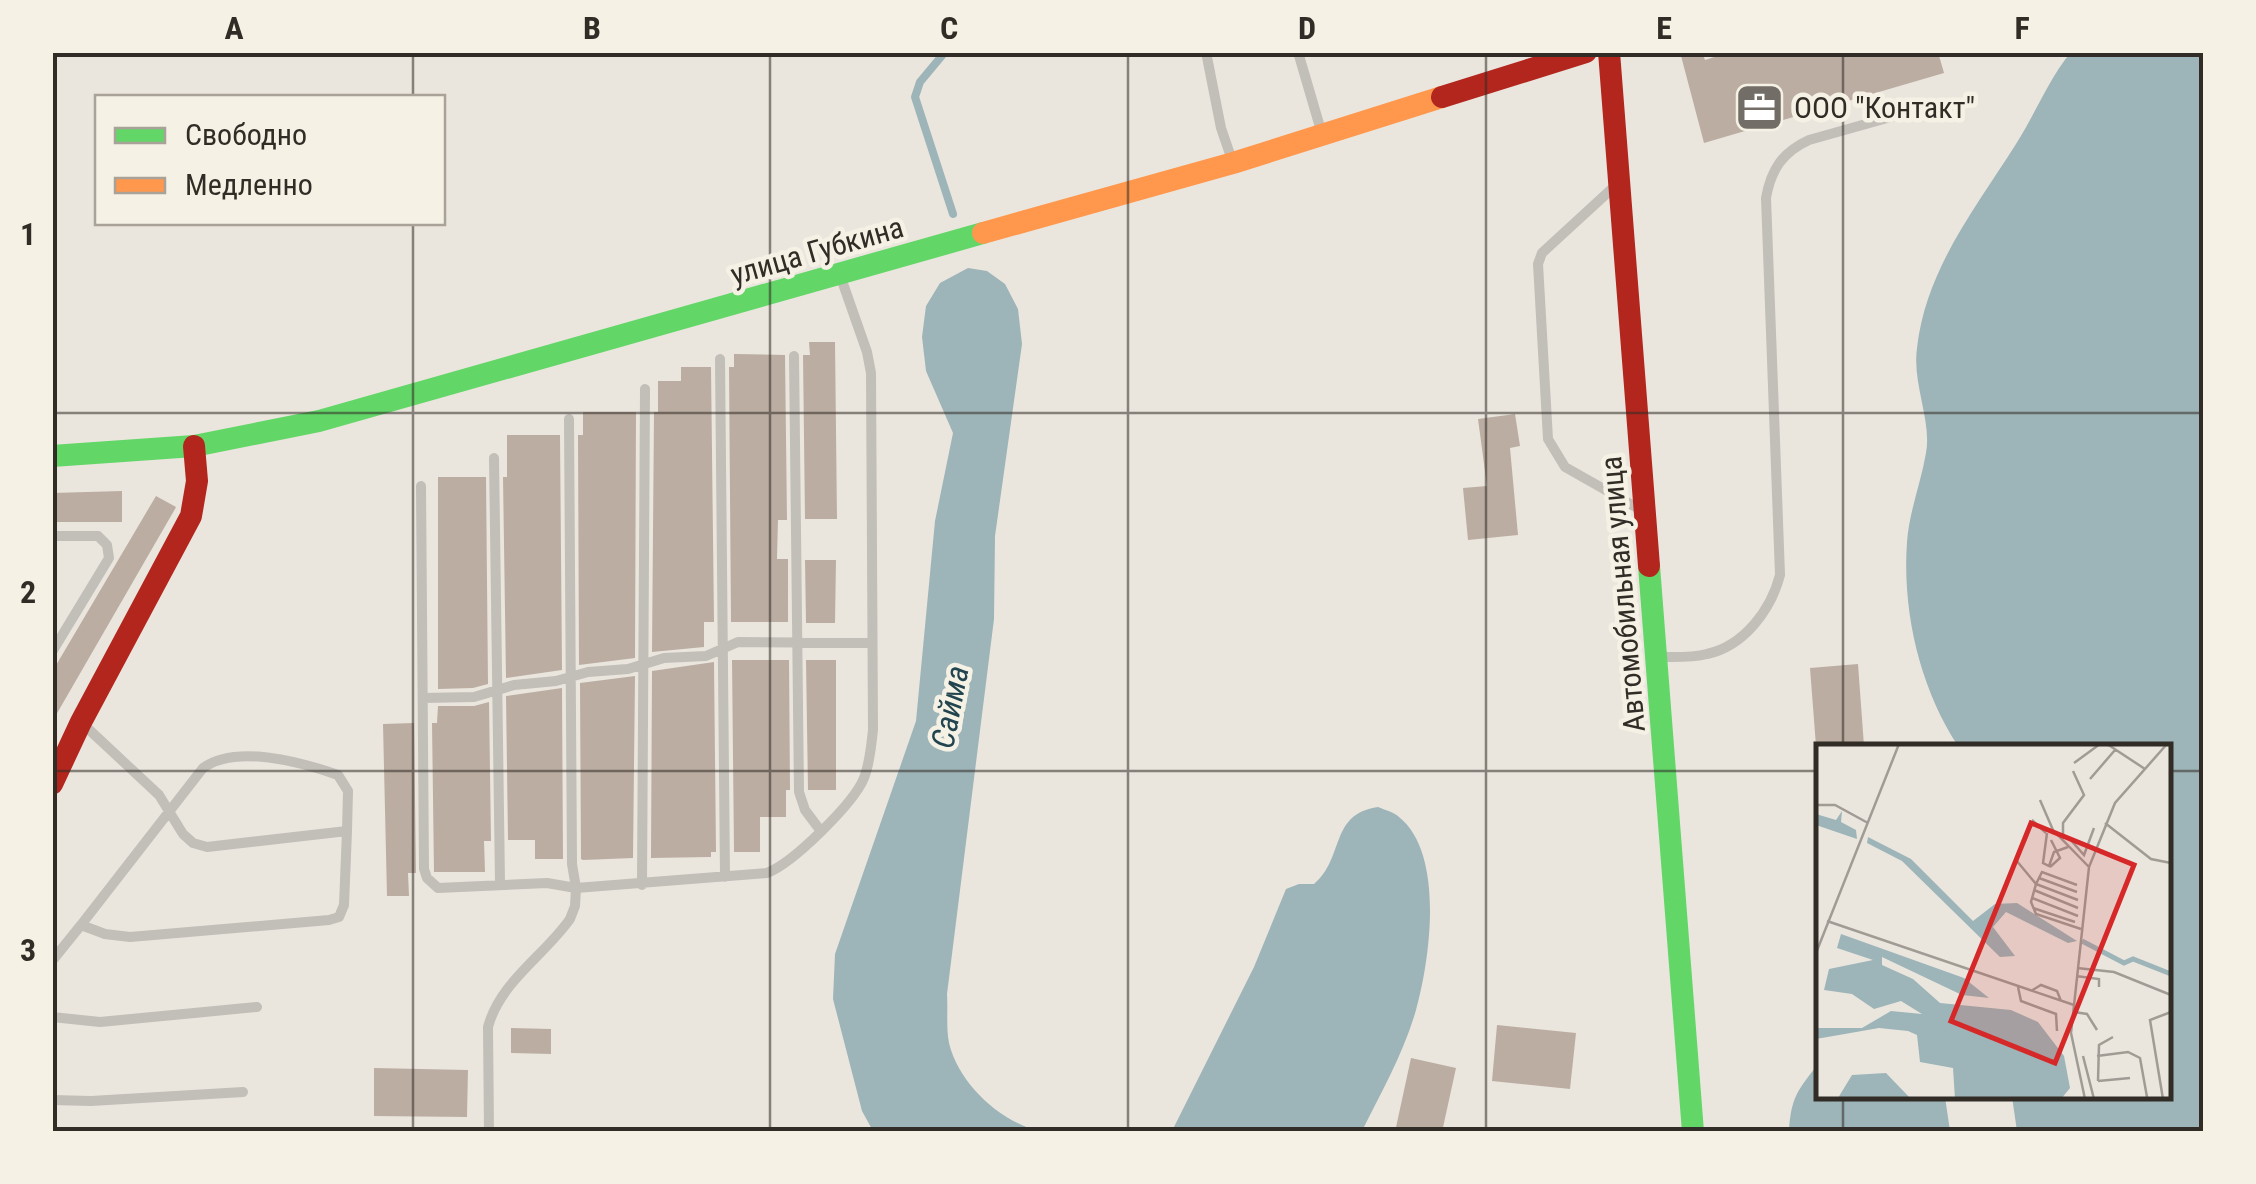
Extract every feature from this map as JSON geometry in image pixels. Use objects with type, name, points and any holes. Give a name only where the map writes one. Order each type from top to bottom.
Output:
[{"type":"street","name":"улица Губкина","points":[[52,456],[194,446],[319,421],[1233,163],[1586,52]]},
{"type":"street","name":"Автомобильная улица","points":[[1609,52],[1693,1132]]},
{"type":"street","points":[[52,784],[191,516],[198,476],[194,446]]},
{"type":"lane","points":[[1206,52],[1221,128],[1233,163]]},
{"type":"lane","points":[[1298,52],[1322,135]]},
{"type":"lane","points":[[1658,657],[1707,654],[1738,640],[1767,608],[1780,575],[1766,198],[1778,162],[1809,140],[1937,104]]},
{"type":"lane","points":[[1620,182],[1542,253],[1538,264],[1548,439],[1565,467],[1646,513]]},
{"type":"lane","points":[[421,486],[427,878],[438,888],[548,883],[576,888],[768,873],[782,867],[856,793],[865,776],[873,730],[871,374],[840,276]]},
{"type":"lane","points":[[794,356],[800,792],[806,810],[820,830]]},
{"type":"lane","points":[[720,359],[725,877]]},
{"type":"lane","points":[[642,884],[645,389]]},
{"type":"lane","points":[[488,1132],[491,1015],[499,998],[570,920],[576,906],[572,864],[570,419]]},
{"type":"lane","points":[[494,458],[500,883]]},
{"type":"lane","points":[[52,536],[98,536],[109,558],[52,652]]},
{"type":"lane","points":[[423,698],[474,697],[664,658],[706,656],[738,642],[872,643]]},
{"type":"lane","points":[[81,722],[112,748],[170,811],[192,843],[208,847],[346,831]]},
{"type":"lane","points":[[52,961],[202,768],[213,761],[238,754],[254,756],[338,775],[348,790],[344,906],[339,917],[130,938],[81,925]]},
{"type":"lane","points":[[52,1017],[100,1022],[257,1007]]},
{"type":"lane","points":[[52,1100],[243,1092]]},
{"type":"water","points":[[2070,53],[2203,53],[2203,1131],[2017,1131],[2012,1099],[2171,1099],[2171,744],[1957,744],[1933,699],[1911,622],[1906,568],[1908,531],[1927,441],[1916,362],[1922,319],[1954,241]]},
{"type":"water","points":[[968,268],[987,271],[1005,284],[1018,309],[1022,344],[995,536],[994,619],[947,994],[948,1031],[954,1058],[971,1086],[1008,1118],[1037,1131],[873,1131],[862,1111],[833,999],[835,954],[916,721],[935,521],[953,433],[926,371],[922,337],[926,306],[940,283]]},
{"type":"water","points":[[1378,807],[1399,817],[1414,834],[1423,856],[1428,881],[1429,937],[1411,1026],[1362,1131],[1172,1131],[1254,967],[1286,889],[1314,884],[1324,874],[1352,818]]},
{"type":"water","points":[[1816,1067],[1816,1099],[1945,1099],[1950,1131],[1789,1131],[1797,1094]]},
{"type":"building","name":"ООО \"Контакт\"","points":[[1680,52],[1702,52],[1705,60],[1730,52],[1938,52],[1944,73],[1704,143]]},
{"type":"building","points":[[809,342],[835,342],[837,519],[805,519],[803,355],[810,355]]},
{"type":"building","points":[[734,354],[785,355],[787,520],[778,520],[777,559],[788,559],[788,622],[731,622],[729,367],[734,367]]},
{"type":"building","points":[[681,367],[711,367],[714,622],[704,622],[704,647],[652,652],[654,412],[658,412],[658,381],[681,381]]},
{"type":"building","points":[[583,412],[636,412],[635,658],[579,665],[578,435],[583,435]]},
{"type":"building","points":[[1515,414],[1520,446],[1510,448],[1518,535],[1468,540],[1463,488],[1487,486],[1478,419]]},
{"type":"building","points":[[507,435],[560,435],[562,670],[506,678],[503,477],[507,477]]},
{"type":"building","points":[[438,477],[486,477],[488,684],[473,688],[438,689]]},
{"type":"building","points":[[122,491],[122,522],[52,522],[52,493]]},
{"type":"building","points":[[156,496],[176,507],[52,722],[52,672]]},
{"type":"building","points":[[805,560],[836,560],[835,623],[806,623]]},
{"type":"building","points":[[732,660],[789,660],[790,790],[786,790],[786,817],[760,817],[760,852],[734,852]]},
{"type":"building","points":[[806,660],[836,660],[836,790],[808,790]]},
{"type":"building","points":[[714,662],[716,852],[711,852],[711,857],[651,858],[652,671]]},
{"type":"building","points":[[1858,664],[1864,744],[1816,746],[1810,668]]},
{"type":"building","points":[[635,676],[633,858],[583,860],[580,683]]},
{"type":"building","points":[[562,688],[563,859],[535,859],[535,840],[508,840],[506,696]]},
{"type":"building","points":[[489,702],[491,841],[484,841],[485,872],[434,872],[432,723],[437,723],[438,706]]},
{"type":"building","points":[[414,723],[416,873],[408,873],[409,896],[387,896],[383,724]]},
{"type":"building","points":[[1497,1025],[1576,1033],[1570,1089],[1492,1081]]},
{"type":"building","points":[[511,1028],[551,1029],[551,1054],[511,1053]]},
{"type":"building","points":[[1411,1058],[1456,1068],[1442,1132],[1395,1132]]},
{"type":"building","points":[[374,1068],[468,1070],[467,1117],[374,1116]]},
{"type":"waterway","name":"Сайма","points":[[945,52],[920,82],[915,97],[953,214]]},
{"type":"traffic: fast","points":[[52,456],[194,446],[319,421],[983,233]]},
{"type":"traffic: fast","points":[[1649,566],[1693,1132]]},
{"type":"traffic: slow","points":[[983,233],[1233,163],[1442,97]]},
{"type":"traffic: jam","points":[[1442,97],[1586,52]]},
{"type":"traffic: jam","points":[[1609,52],[1649,566]]},
{"type":"traffic: jam","points":[[52,784],[191,516],[197,481],[194,446]]},
{"type":"place","name":"ООО \"Контакт\"","points":[[1759,108]]}]
